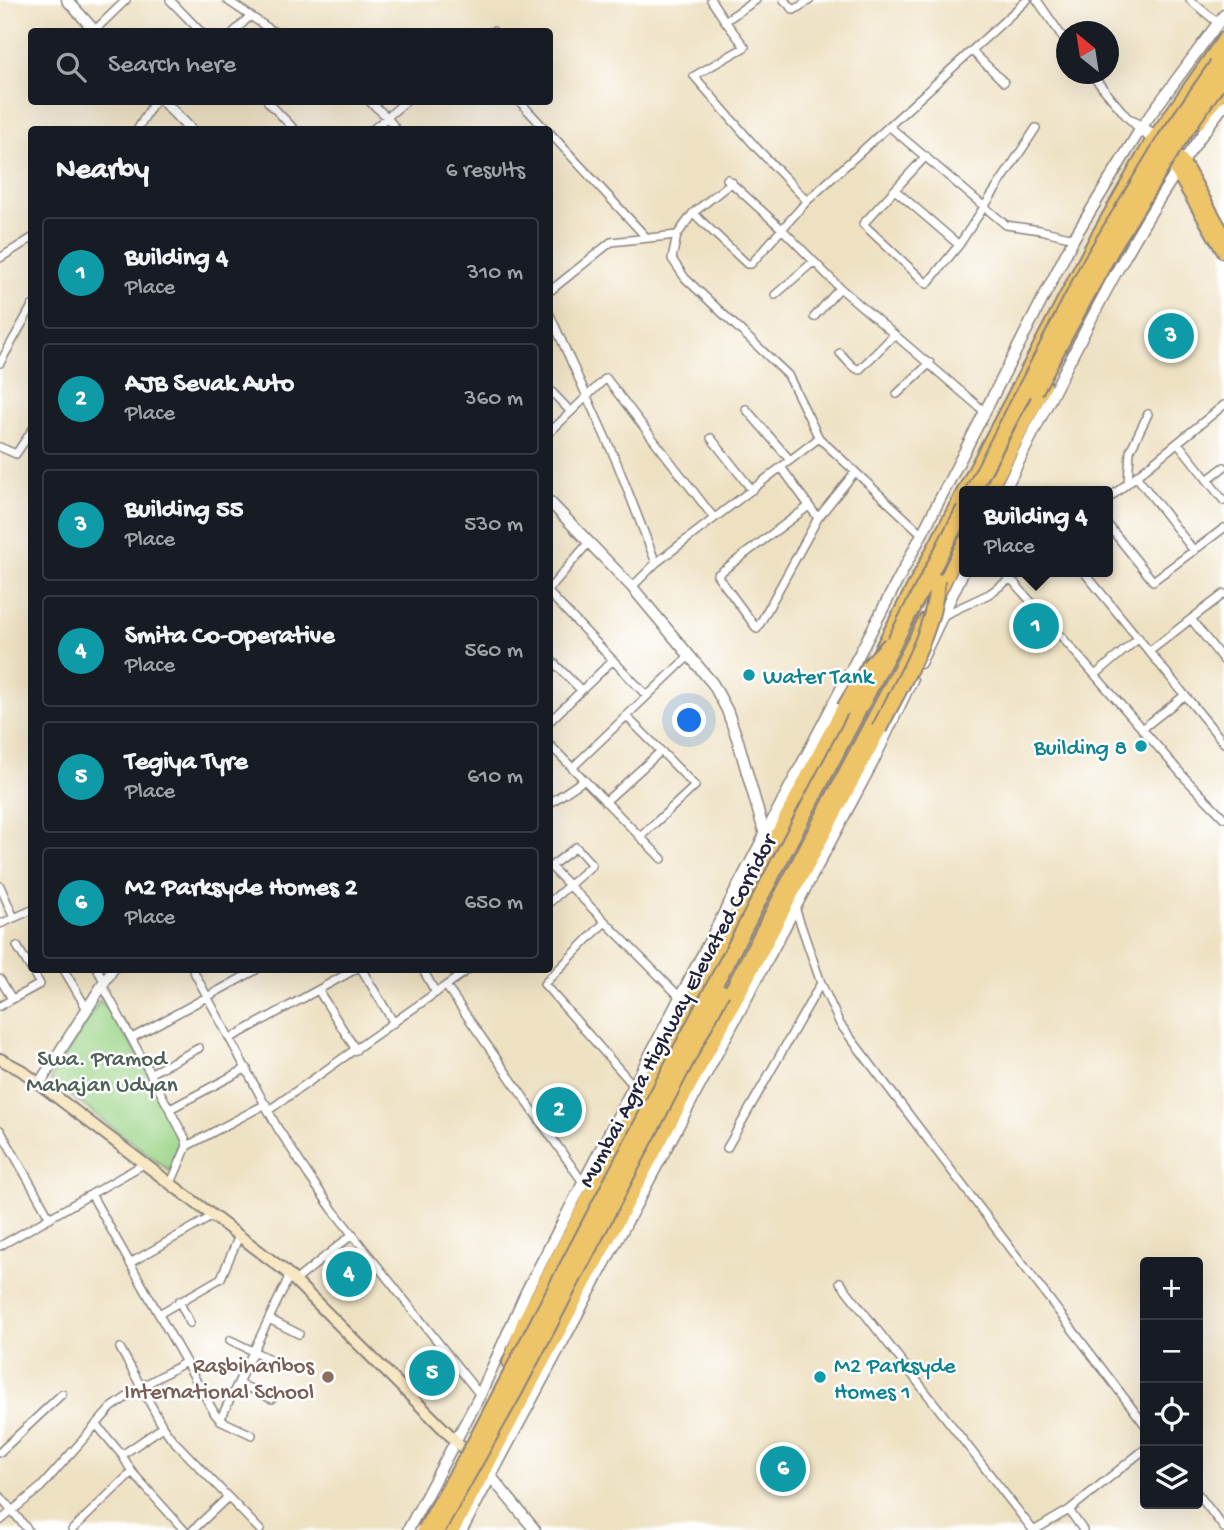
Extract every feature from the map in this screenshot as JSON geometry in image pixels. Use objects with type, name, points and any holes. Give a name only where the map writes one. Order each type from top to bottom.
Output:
[{"type":"highway","points":[[977,486],[1090,263],[1159,150],[1222,64]]},
{"type":"highway","points":[[987,486],[1115,243],[1222,64]]},
{"type":"highway","name":"Mumbai Agra Highway Elevated Corridor","points":[[425,1530],[474,1444],[959,519]]},
{"type":"highway","name":"Mumbai Agra Highway Elevated Corridor","points":[[437,1530],[522,1376],[959,538]]},
{"type":"highway","points":[[452,1530],[879,729],[924,634],[936,601],[937,581]]},
{"type":"highway","points":[[509,1363],[524,1323],[844,708],[869,666],[902,631]]},
{"type":"main road","points":[[965,486],[1074,276],[1155,138],[1224,39]]},
{"type":"main road","points":[[993,486],[1090,299],[1224,89]]},
{"type":"main road","points":[[1155,138],[1176,162],[1224,235]]},
{"type":"main road","points":[[1176,162],[1224,251]]},
{"type":"main road","points":[[418,1530],[460,1446],[509,1363],[959,497]]},
{"type":"main road","points":[[444,1530],[485,1470],[959,552]]},
{"type":"main road","points":[[0,1059],[21,1070],[292,1278],[485,1470]]},
{"type":"street","points":[[66,0],[93,28]]},
{"type":"street","points":[[99,28],[126,0]]},
{"type":"street","points":[[170,0],[197,28]]},
{"type":"street","points":[[227,0],[268,28]]},
{"type":"street","points":[[711,0],[745,47],[694,76],[807,201]]},
{"type":"street","points":[[725,21],[756,0]]},
{"type":"street","points":[[784,0],[794,10],[810,0]]},
{"type":"street","points":[[693,213],[749,265],[753,263],[807,201],[1027,0]]},
{"type":"street","points":[[1037,0],[1056,28]]},
{"type":"street","points":[[408,1530],[460,1446],[526,1292],[1074,238],[1141,128],[1221,19],[1190,0]]},
{"type":"street","points":[[238,28],[250,16]]},
{"type":"street","points":[[972,51],[1004,82]]},
{"type":"street","points":[[1099,84],[1127,117],[1155,138]]},
{"type":"street","points":[[139,126],[152,105]]},
{"type":"street","points":[[167,105],[187,126]]},
{"type":"street","points":[[271,105],[291,126]]},
{"type":"street","points":[[373,105],[394,126]]},
{"type":"street","points":[[376,126],[401,105]]},
{"type":"street","points":[[523,105],[543,126]]},
{"type":"street","points":[[1007,486],[1103,295],[1176,162],[1224,105]]},
{"type":"street","points":[[890,127],[1006,225],[1074,238]]},
{"type":"street","points":[[926,156],[863,224],[927,284],[959,245],[1036,128]]},
{"type":"street","points":[[553,136],[647,238]]},
{"type":"street","points":[[922,534],[819,438],[788,375],[685,278],[672,259],[677,235],[693,213],[729,180],[841,288],[985,412]]},
{"type":"street","points":[[895,190],[959,245]]},
{"type":"street","points":[[553,289],[611,242],[677,235]]},
{"type":"street","points":[[0,258],[28,240]]},
{"type":"street","points":[[775,295],[813,262]]},
{"type":"street","points":[[814,317],[841,288]]},
{"type":"street","points":[[0,363],[28,313]]},
{"type":"street","points":[[553,322],[656,563]]},
{"type":"street","points":[[841,353],[859,370],[894,335]]},
{"type":"street","points":[[897,394],[930,363]]},
{"type":"street","points":[[553,429],[606,378],[715,518]]},
{"type":"street","points":[[553,393],[570,412]]},
{"type":"street","points":[[1113,495],[1224,405]]},
{"type":"street","points":[[746,409],[790,460]]},
{"type":"street","points":[[1128,483],[1128,455],[1148,414]]},
{"type":"street","points":[[0,447],[16,454],[28,436]]},
{"type":"street","points":[[711,438],[752,490]]},
{"type":"street","points":[[632,587],[656,563],[819,438]]},
{"type":"street","points":[[1178,443],[1224,501]]},
{"type":"street","points":[[781,467],[818,519]]},
{"type":"street","points":[[1207,480],[1224,467]]},
{"type":"street","points":[[809,506],[718,575],[757,629],[818,519],[855,472]]},
{"type":"street","points":[[1136,477],[1194,551]]},
{"type":"street","points":[[553,505],[632,587],[713,684],[727,710],[765,835]]},
{"type":"street","points":[[1113,531],[1152,580],[1156,580],[1224,528]]},
{"type":"street","points":[[553,587],[589,542]]},
{"type":"street","points":[[462,1530],[485,1470],[872,764],[960,577]]},
{"type":"street","points":[[941,616],[989,594],[1014,577]]},
{"type":"street","points":[[1088,577],[1224,743]]},
{"type":"street","points":[[1011,579],[1224,818]]},
{"type":"street","points":[[553,594],[647,696]]},
{"type":"street","points":[[1150,651],[1224,594]]},
{"type":"street","points":[[1191,619],[1224,662]]},
{"type":"street","points":[[1095,675],[1139,638]]},
{"type":"street","points":[[572,768],[690,655]]},
{"type":"street","points":[[553,718],[613,660]]},
{"type":"street","points":[[553,665],[581,691]]},
{"type":"street","points":[[1142,729],[1185,695]]},
{"type":"street","points":[[626,716],[695,786],[640,837]]},
{"type":"street","points":[[553,749],[662,859]]},
{"type":"street","points":[[605,802],[661,751]]},
{"type":"street","points":[[553,801],[584,780]]},
{"type":"street","points":[[553,864],[576,848],[592,864],[553,899]]},
{"type":"street","points":[[553,869],[680,997]]},
{"type":"street","points":[[0,886],[15,918]]},
{"type":"street","points":[[795,908],[821,983],[840,1024],[1140,1418]]},
{"type":"street","points":[[0,924],[28,912]]},
{"type":"street","points":[[604,923],[544,984],[634,1086]]},
{"type":"street","points":[[17,946],[28,964]]},
{"type":"street","points":[[0,1006],[40,984],[33,973]]},
{"type":"street","points":[[66,973],[87,1009]]},
{"type":"street","points":[[99,973],[187,1146]]},
{"type":"street","points":[[39,1084],[110,973]]},
{"type":"street","points":[[195,973],[267,1107],[309,1176],[480,1395]]},
{"type":"street","points":[[132,1038],[250,973]]},
{"type":"street","points":[[230,1038],[349,973]]},
{"type":"street","points":[[364,973],[394,1023]]},
{"type":"street","points":[[425,973],[436,993]]},
{"type":"street","points":[[171,1183],[187,1146],[267,1107],[356,1051],[464,973]]},
{"type":"street","points":[[0,979],[12,999]]},
{"type":"street","points":[[727,1148],[821,983]]},
{"type":"street","points":[[446,986],[584,1184]]},
{"type":"street","points":[[318,990],[356,1051]]},
{"type":"street","points":[[151,1073],[199,1048]]},
{"type":"street","points":[[170,1109],[247,1068]]},
{"type":"street","points":[[0,1130],[50,1218]]},
{"type":"street","points":[[1,1244],[144,1164]]},
{"type":"street","points":[[91,1194],[213,1410],[220,1420],[252,1436]]},
{"type":"street","points":[[130,1263],[213,1216]]},
{"type":"street","points":[[220,1420],[292,1278],[353,1234]]},
{"type":"street","points":[[159,1314],[221,1278],[239,1236]]},
{"type":"street","points":[[840,1282],[1034,1530],[1069,1510],[1140,1453]]},
{"type":"street","points":[[179,1301],[190,1324]]},
{"type":"street","points":[[269,1319],[299,1334]]},
{"type":"street","points":[[230,1340],[286,1367]]},
{"type":"street","points":[[120,1348],[163,1427],[260,1530]]},
{"type":"street","points":[[0,1521],[48,1480],[111,1408],[141,1387],[186,1362]]},
{"type":"street","points":[[238,1383],[272,1399]]},
{"type":"street","points":[[0,1452],[62,1394]]},
{"type":"street","points":[[96,1424],[122,1455],[132,1472],[184,1530]]},
{"type":"street","points":[[122,1455],[163,1427]]},
{"type":"street","points":[[485,1470],[535,1530]]},
{"type":"street","points":[[72,1530],[132,1472]]},
{"type":"street","points":[[0,1496],[28,1530]]},
{"type":"street","points":[[194,1530],[229,1497]]},
{"type":"street","points":[[1203,1501],[1224,1528]]},
{"type":"street","points":[[1069,1510],[1083,1530]]},
{"type":"green space","name":"Swa. Pramod Mahajan Udyan","points":[[100,1000],[113,1013],[168,1113],[179,1141],[170,1171],[50,1080]]},
{"type":"place","name":"Building 55","points":[[1171,336]]},
{"type":"place","name":"Building 4","points":[[1036,626]]},
{"type":"place","name":"Water Tank","points":[[749,675]]},
{"type":"place","name":"Building 8","points":[[1141,746]]},
{"type":"place","name":"AJB Sevak Auto","points":[[559,1110]]},
{"type":"place","name":"Smita Co-Operative","points":[[349,1274]]},
{"type":"place","name":"Tegiya Tyre","points":[[432,1373]]},
{"type":"place","name":"Rasbiharibos International School","points":[[328,1377]]},
{"type":"place","name":"M2 Parksyde Homes 1","points":[[820,1377]]},
{"type":"place","name":"M2 Parksyde Homes 2","points":[[783,1469]]}]
